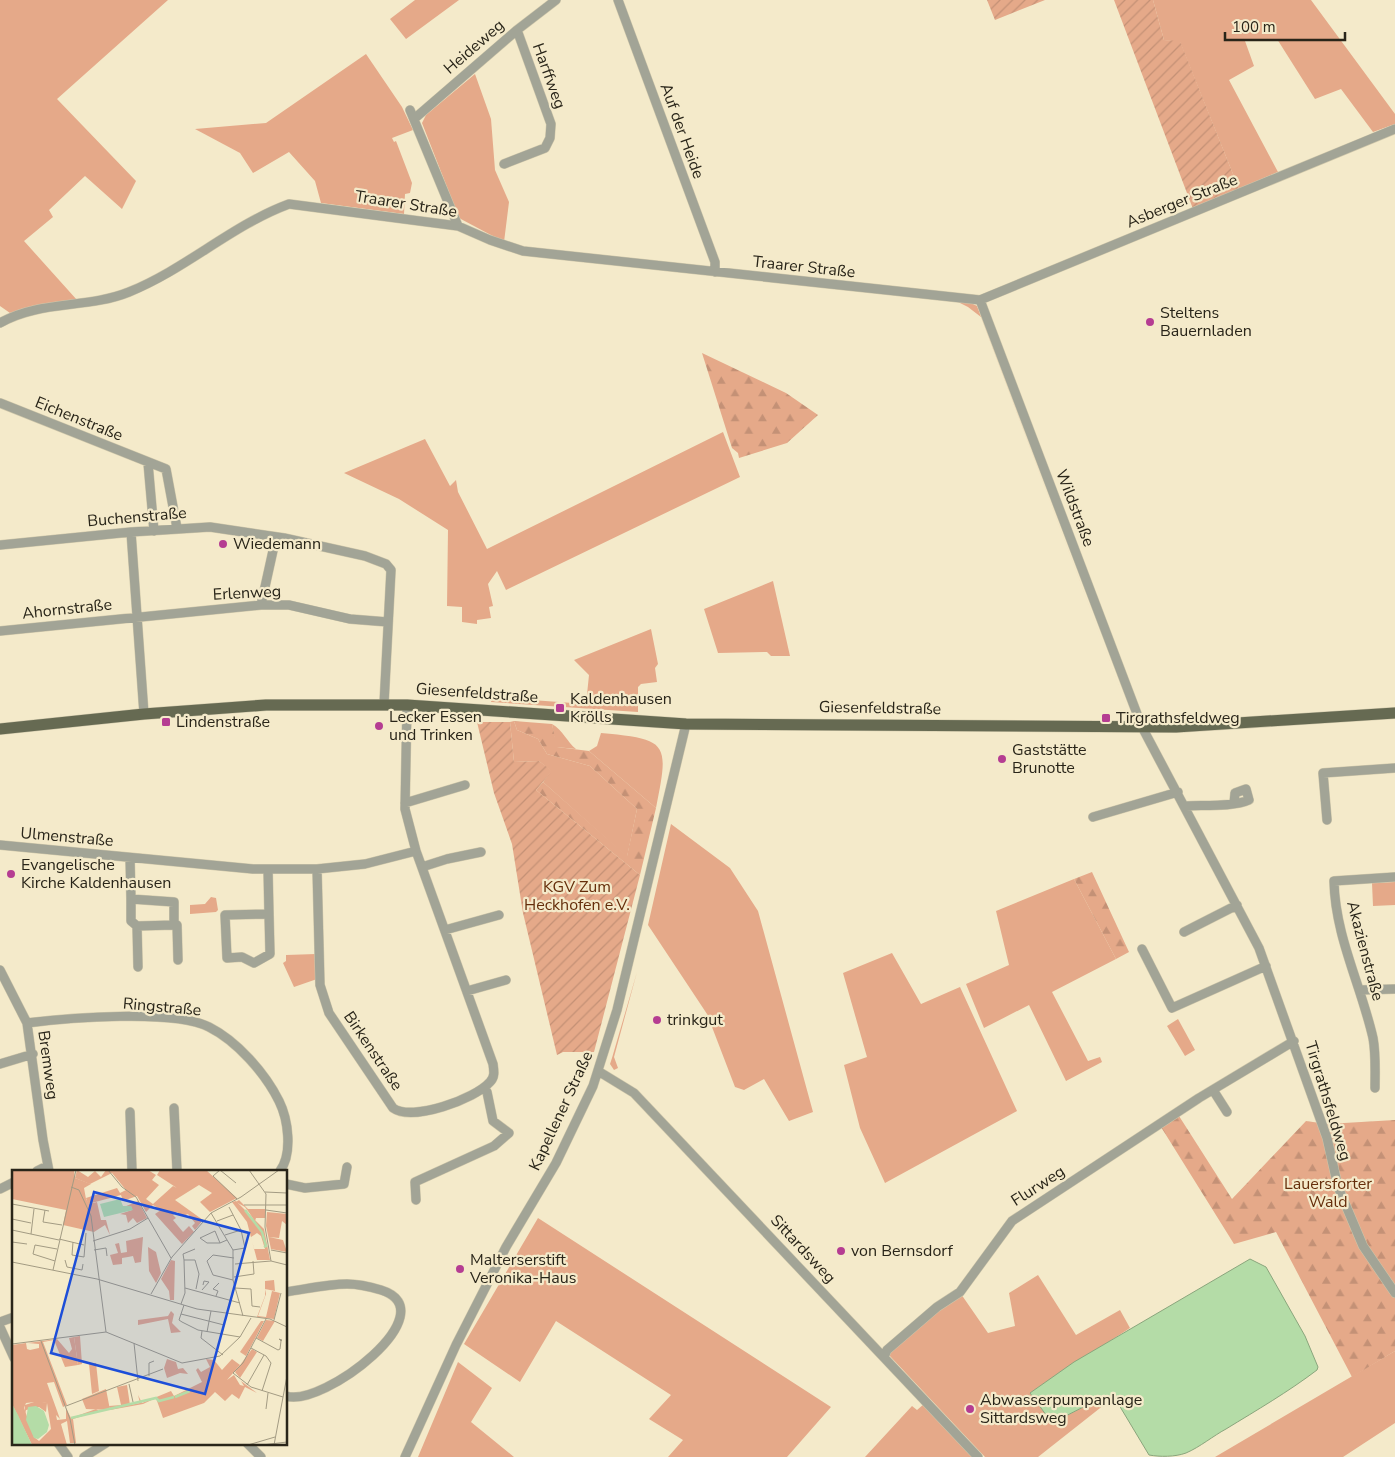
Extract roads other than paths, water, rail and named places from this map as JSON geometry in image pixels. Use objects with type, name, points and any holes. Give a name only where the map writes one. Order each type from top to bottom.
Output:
[{"type":"main road","name":"Giesenfeldstraße","points":[[0,729],[144,714],[266,705],[407,705],[686,724],[1176,727],[1395,713]]},
{"type":"street","name":"Heideweg","points":[[414,119],[517,30],[556,0]]},
{"type":"street","name":"Auf der Heide","points":[[618,0],[715,262],[715,272]]},
{"type":"street","name":"Harffweg","points":[[504,164],[545,148],[550,138],[550,124],[517,30]]},
{"type":"street","points":[[410,110],[458,226]]},
{"type":"street","name":"Asberger Straße","points":[[980,300],[1395,129]]},
{"type":"street","name":"Traarer Straße","points":[[0,323],[10,317],[48,306],[94,302],[127,293],[195,258],[270,210],[289,204],[458,226],[490,240],[523,251],[980,300]]},
{"type":"street","name":"Wildstraße","points":[[980,300],[1137,727]]},
{"type":"street","name":"Eichenstraße","points":[[0,402],[166,470],[177,528]]},
{"type":"street","points":[[148,463],[154,531]]},
{"type":"street","name":"Buchenstraße","points":[[0,545],[177,528],[210,527],[276,537],[365,556],[386,564],[390,570],[391,579],[384,704]]},
{"type":"street","points":[[131,532],[144,714]]},
{"type":"street","points":[[261,605],[276,537]]},
{"type":"street","name":"Erlenweg","points":[[137,617],[261,605],[289,605],[350,619],[388,622]]},
{"type":"street","name":"Ahornstraße","points":[[0,631],[137,617]]},
{"type":"street","points":[[407,705],[405,803],[416,851],[493,1064],[494,1074],[490,1082],[483,1088],[487,1092],[493,1121],[509,1133],[494,1146],[415,1182],[416,1200]]},
{"type":"street","name":"Kapellener Straße","points":[[405,1457],[456,1345],[506,1247],[556,1163],[598,1071],[617,1010],[686,724]]},
{"type":"street","name":"Tirgrathsfeldweg","points":[[1137,727],[1186,806],[1266,966],[1327,1138],[1338,1187],[1363,1246],[1395,1294]]},
{"type":"street","points":[[1327,820],[1324,773],[1395,768]]},
{"type":"street","points":[[405,803],[465,785]]},
{"type":"street","points":[[1093,817],[1178,792]]},
{"type":"street","points":[[1186,806],[1234,803]]},
{"type":"street","name":"Ulmenstraße","points":[[0,845],[268,869],[317,869],[365,864],[416,851]]},
{"type":"street","points":[[422,867],[480,852]]},
{"type":"street","name":"Ulmenstraße","points":[[130,858],[131,921],[137,926],[138,967]]},
{"type":"street","points":[[268,869],[270,954],[254,963],[242,957],[227,958],[225,915],[269,914]]},
{"type":"street","name":"Birkenstraße","points":[[317,869],[322,998],[329,1013],[393,1108],[400,1114],[426,1112],[451,1104],[483,1088]]},
{"type":"street","name":"Akazienstraße","points":[[1375,1088],[1373,1040],[1360,990],[1342,936],[1334,902],[1334,882],[1395,877]]},
{"type":"street","points":[[131,899],[174,902],[174,925]]},
{"type":"street","points":[[1184,932],[1237,905]]},
{"type":"street","points":[[445,930],[499,916]]},
{"type":"street","points":[[137,926],[177,925],[178,960]]},
{"type":"street","points":[[1142,949],[1172,1008],[1266,966]]},
{"type":"street","name":"Bremweg","points":[[0,970],[27,1023],[48,1168]]},
{"type":"street","points":[[467,991],[506,980]]},
{"type":"street","points":[[1360,990],[1395,989]]},
{"type":"street","name":"Ringstraße","points":[[27,1023],[111,1017],[159,1018],[188,1021],[207,1026],[236,1047],[273,1090],[281,1106],[287,1126],[287,1144],[280,1170]]},
{"type":"street","name":"Flurweg","points":[[884,1357],[887,1350],[937,1307],[960,1292],[1012,1221],[1213,1090],[1294,1041]]},
{"type":"street","points":[[0,1064],[32,1054]]},
{"type":"street","name":"Sittardsweg","points":[[598,1071],[634,1093],[978,1457]]},
{"type":"street","points":[[1213,1090],[1227,1112]]},
{"type":"street","points":[[174,1108],[177,1170]]},
{"type":"street","points":[[130,1112],[132,1170]]},
{"type":"street","points":[[288,1184],[305,1188],[344,1184],[347,1167]]},
{"type":"street","points":[[0,1188],[12,1183]]},
{"type":"street","points":[[288,1292],[329,1284],[350,1284],[373,1288],[394,1296],[400,1302],[402,1310],[402,1318],[395,1329],[376,1352],[359,1368],[324,1388],[302,1395],[288,1396]]},
{"type":"street","points":[[0,1322],[12,1318]]},
{"type":"street","points":[[0,1327],[12,1354]]},
{"type":"street","points":[[59,1444],[68,1457]]},
{"type":"street","points":[[84,1457],[104,1444]]},
{"type":"street","points":[[248,1444],[261,1457]]},
{"type":"place","name":"Steltens Bauernladen","points":[[1150,322]]},
{"type":"place","name":"Wiedemann","points":[[223,544]]},
{"type":"place","name":"Kaldenhausen Krölls","points":[[560,708]]},
{"type":"place","name":"Tirgrathsfeldweg","points":[[1106,718]]},
{"type":"place","name":"Lindenstraße","points":[[166,722]]},
{"type":"place","name":"Lecker Essen und Trinken","points":[[379,726]]},
{"type":"place","name":"Gaststätte Brunotte","points":[[1002,759]]},
{"type":"place","name":"Evangelische Kirche Kaldenhausen","points":[[11,874]]},
{"type":"place","name":"trinkgut","points":[[657,1020]]},
{"type":"place","name":"von Bernsdorf","points":[[841,1251]]},
{"type":"place","name":"Malterserstift Veronika-Haus","points":[[460,1269]]},
{"type":"place","name":"Abwasserpumpanlage Sittardsweg","points":[[970,1409]]},
{"type":"park label","name":"KGV Zum Heckhofen e.V.","points":[[577,896]]},
{"type":"park label","name":"Lauersforter Wald","points":[[1328,1193]]}]
